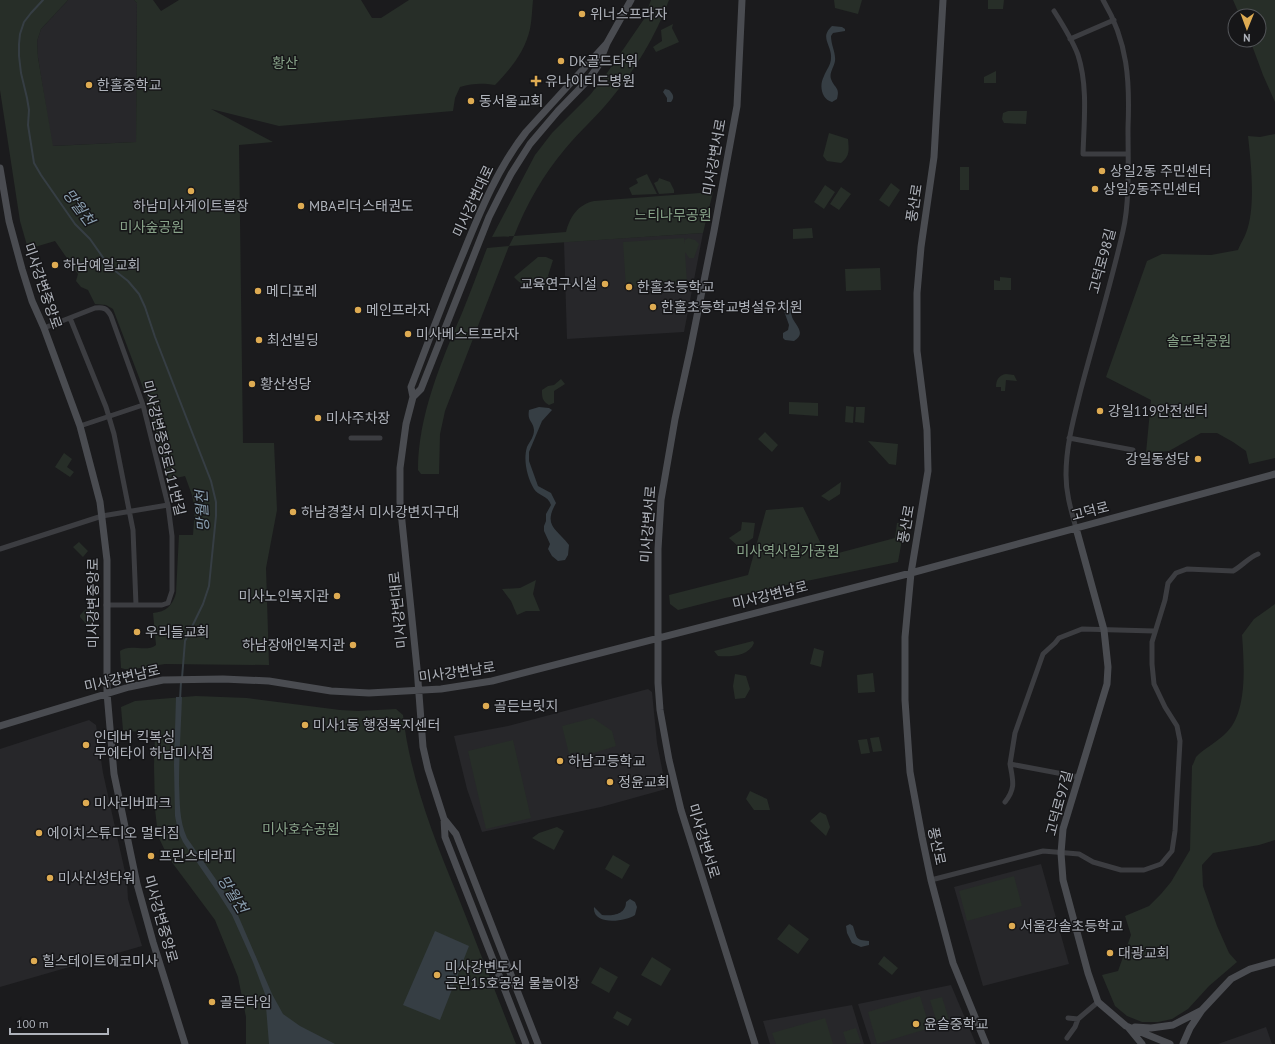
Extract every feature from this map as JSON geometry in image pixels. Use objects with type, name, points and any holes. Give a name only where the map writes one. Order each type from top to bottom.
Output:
[{"type":"street","name":"미사강변대로","points":[[413,397],[421,389],[489,217],[511,174],[530,144],[542,129],[576,94],[598,66],[607,43],[631,0]]},
{"type":"street","name":"미사강변서로","points":[[742,0],[736,112],[716,223],[675,419],[663,487],[658,549],[658,638],[660,710],[670,766],[683,818],[755,1044]]},
{"type":"street","name":"풍산로","points":[[943,0],[934,157],[921,247],[917,299],[917,351],[927,430],[928,471],[911,573],[905,637],[905,700],[910,772],[920,830],[931,880],[953,963],[986,1044]]},
{"type":"street","name":"고덕로98길","points":[[1076,528],[1066,488],[1066,458],[1069,438],[1124,229],[1127,202],[1129,81],[1122,41],[1114,20],[1103,0]]},
{"type":"street","points":[[1054,11],[1070,39],[1077,54],[1081,68],[1084,83],[1083,154],[1128,154]]},
{"type":"street","points":[[1070,39],[1114,20]]},
{"type":"street","name":"미사강변대로","points":[[526,1044],[445,837],[444,819],[428,769],[423,747],[419,691],[400,502],[399,483],[401,453],[413,397],[411,387],[476,219],[498,175],[515,146],[526,132],[607,43]]},
{"type":"street","name":"미사강변중앙로","points":[[0,168],[9,221],[22,270],[32,301],[44,328],[80,426],[98,495],[107,560],[107,693],[114,774],[136,884],[185,1044]]},
{"type":"street","name":"미사강변중앙로111번길","points":[[44,328],[95,308],[103,307],[108,310],[144,405],[168,505],[172,536],[172,591],[171,598],[168,603],[162,605],[106,605]]},
{"type":"street","points":[[70,318],[110,416],[130,511],[134,551],[136,605]]},
{"type":"street","points":[[80,426],[144,405]]},
{"type":"street","points":[[351,438],[380,438]]},
{"type":"street","points":[[1069,438],[1133,450]]},
{"type":"street","name":"고덕로","points":[[911,573],[1275,474]]},
{"type":"street","points":[[0,549],[102,516],[168,505]]},
{"type":"street","name":"고덕로97길","points":[[1076,528],[1104,630],[1108,666],[1107,684],[1063,829],[1061,853],[1063,880],[1086,966],[1098,1002]]},
{"type":"street","points":[[931,880],[1043,851],[1079,854],[1093,862],[1121,870],[1144,870],[1161,864],[1172,851],[1175,831],[1180,741],[1177,726],[1165,707],[1154,684],[1152,642],[1154,631],[1165,600],[1168,583],[1176,573],[1187,569],[1233,571],[1240,568],[1251,557],[1258,554]]},
{"type":"street","name":"미사강변남로","points":[[0,726],[139,684],[164,680],[223,679],[279,682],[331,691],[355,693],[419,691],[492,681],[911,573]]},
{"type":"street","points":[[1004,802],[1011,794],[1013,781],[1010,764],[1015,733],[1043,654],[1059,638],[1082,629],[1154,631]]},
{"type":"street","points":[[1010,764],[1079,777]]},
{"type":"street","name":"미사강변대로","points":[[444,819],[456,834],[538,1044]]},
{"type":"street","points":[[1183,1044],[1190,1028],[1202,1010],[1231,979],[1250,969],[1275,962]]},
{"type":"street","points":[[1068,1038],[1078,1019],[1098,1002],[1126,1026],[1142,1044]]},
{"type":"street","points":[[1126,1026],[1151,1028],[1173,1025],[1202,1010]]},
{"type":"street","points":[[1068,1018],[1078,1019]]},
{"type":"street","points":[[1126,1026],[1170,1044]]},
{"type":"shaded area","name":"한홀중학교","points":[[68,0],[134,0],[137,3],[136,142],[52,146],[38,58],[37,41],[41,29]]},
{"type":"shaded area","points":[[832,26],[842,27],[845,31],[833,33],[831,36],[835,58],[831,72],[831,79],[838,92],[837,99],[832,102],[825,98],[821,87],[822,80],[831,61],[831,53],[826,34]]},
{"type":"shaded area","points":[[665,89],[669,90],[672,94],[673,99],[671,102],[667,102],[667,98],[663,92]]},
{"type":"shaded area","name":"한홀초등학교","points":[[703,233],[684,332],[567,339],[564,242]]},
{"type":"shaded area","points":[[786,305],[791,307],[792,317],[800,332],[798,338],[794,341],[785,340],[783,338],[783,333],[788,330],[789,325],[783,308],[783,306]]},
{"type":"shaded area","points":[[539,407],[549,408],[552,410],[542,421],[529,452],[529,461],[538,486],[551,493],[556,503],[552,511],[551,522],[569,545],[568,555],[565,560],[558,561],[552,556],[548,549],[550,544],[544,531],[544,526],[546,514],[551,505],[548,499],[534,489],[526,468],[525,457],[527,447],[533,437],[534,432],[533,424],[529,419],[529,410]]},
{"type":"shaded area","name":"하남고등학교","points":[[648,689],[652,692],[657,743],[666,789],[601,807],[482,832],[467,789],[454,736],[508,726]]},
{"type":"shaded area","points":[[176,697],[182,697],[179,784],[181,818],[187,838],[222,888],[237,913],[272,994],[283,1014],[300,1026],[335,1044],[269,1044],[265,994],[253,962],[232,915],[183,842],[178,831],[175,816],[174,765]]},
{"type":"shaded area","points":[[89,720],[96,725],[103,773],[127,881],[128,899],[142,946],[0,987],[0,749]]},
{"type":"shaded area","name":"서울강솔초등학교","points":[[1041,864],[1069,964],[983,986],[954,887]]},
{"type":"shaded area","points":[[630,899],[635,902],[637,907],[635,915],[630,917],[617,921],[610,921],[603,920],[595,913],[594,907],[602,915],[618,914],[624,910],[626,902]]},
{"type":"shaded area","points":[[850,924],[853,926],[857,938],[869,941],[869,945],[861,947],[852,943],[847,933],[846,926]]},
{"type":"shaded area","name":"미사강변도시 근린15호공원 물놀이장","points":[[435,931],[469,946],[440,1020],[403,1005]]},
{"type":"shaded area","name":"윤슬중학교","points":[[951,985],[976,1044],[871,1044],[858,1004]]},
{"type":"shaded area","points":[[852,1005],[864,1044],[770,1044],[763,1021]]},
{"type":"shaded area","points":[[1266,1027],[1272,1044],[1218,1044]]},
{"type":"green space","name":"미사숲공원","points":[[0,0],[68,0],[41,29],[37,41],[38,58],[53,146],[136,142],[137,3],[134,0],[153,0],[161,11],[179,0],[361,0],[372,18],[381,18],[409,0],[533,0],[531,25],[528,37],[521,52],[507,73],[495,85],[478,84],[460,87],[455,98],[453,111],[279,126],[211,109],[273,142],[239,145],[243,443],[274,443],[277,510],[266,568],[269,665],[165,664],[128,670],[121,668],[120,651],[128,648],[148,648],[156,645],[153,613],[162,611],[168,607],[175,597],[179,535],[193,535],[195,509],[185,476],[168,480],[148,401],[113,309],[106,305],[95,304],[88,290],[81,287],[76,281],[78,274],[55,241],[28,249],[20,221],[0,90]]},
{"type":"green space","points":[[651,0],[669,0],[658,27],[636,65],[610,100],[570,143],[549,169],[524,213],[514,236],[492,237],[535,155],[552,133],[590,95],[607,73],[644,19]]},
{"type":"green space","points":[[834,0],[862,0],[858,14],[835,8]]},
{"type":"green space","points":[[988,0],[1004,0],[1003,9],[988,9]]},
{"type":"green space","points":[[1233,0],[1275,0],[1275,102],[1253,48],[1267,48],[1267,8],[1236,8]]},
{"type":"green space","points":[[673,24],[672,28],[679,42],[656,52],[653,47],[662,41],[661,30]]},
{"type":"green space","points":[[996,71],[996,83],[984,83],[984,77]]},
{"type":"green space","points":[[1008,111],[1027,111],[1026,124],[1004,123],[1002,119],[1003,113]]},
{"type":"green space","points":[[829,133],[848,139],[848,152],[846,158],[841,163],[827,161],[823,156]]},
{"type":"green space","name":"솔뜨락공원","points":[[1275,134],[1275,458],[1249,464],[1246,451],[1217,433],[1201,433],[1169,451],[1146,453],[1151,400],[1106,377],[1147,261],[1162,254],[1211,255],[1238,250],[1246,233],[1251,211],[1252,185],[1248,136],[1260,137]]},
{"type":"green space","points":[[960,167],[969,167],[969,190],[960,190]]},
{"type":"green space","points":[[647,174],[657,194],[632,195],[629,188],[638,183],[636,179]]},
{"type":"green space","points":[[659,178],[670,182],[674,193],[659,194],[654,183],[658,181]]},
{"type":"green space","points":[[891,183],[900,190],[889,207],[879,200]]},
{"type":"green space","points":[[825,185],[835,192],[824,209],[814,202]]},
{"type":"green space","points":[[841,187],[851,194],[839,210],[830,204]]},
{"type":"green space","name":"느티나무공원","points":[[713,192],[703,233],[509,246],[514,236],[566,232],[575,212],[583,205],[594,201]]},
{"type":"green space","points":[[812,228],[813,238],[793,239],[793,229]]},
{"type":"green space","points":[[684,238],[685,244],[685,240],[688,238],[695,240],[699,244],[694,258],[689,258],[685,252],[687,283],[626,288],[623,242]]},
{"type":"green space","points":[[509,246],[445,411],[440,434],[439,474],[421,474],[418,470],[419,450],[426,410],[446,351],[487,248]]},
{"type":"green space","points":[[538,257],[546,257],[553,260],[548,276],[553,280],[551,285],[536,288],[522,284],[514,277]]},
{"type":"green space","points":[[880,268],[881,290],[846,291],[845,269]]},
{"type":"green space","points":[[1000,277],[1011,278],[1011,290],[994,290],[994,280],[1000,281]]},
{"type":"green space","points":[[1006,374],[1014,375],[1017,381],[1006,380],[1005,391],[1001,391],[1001,387],[996,387],[998,378]]},
{"type":"green space","points":[[561,379],[565,384],[554,391],[554,403],[549,405],[543,399],[542,390],[548,386],[554,385]]},
{"type":"green space","points":[[789,402],[818,403],[818,416],[789,414]]},
{"type":"green space","points":[[846,406],[854,407],[853,423],[845,422]]},
{"type":"green space","points":[[856,407],[865,407],[864,423],[855,422]]},
{"type":"green space","points":[[765,432],[778,445],[772,452],[758,439]]},
{"type":"green space","points":[[868,441],[898,444],[896,465],[889,464]]},
{"type":"green space","points":[[64,453],[72,459],[67,467],[74,472],[70,477],[55,467]]},
{"type":"green space","points":[[841,482],[840,494],[829,501],[821,496]]},
{"type":"green space","name":"미사역사일가공원","points":[[803,507],[827,556],[895,538],[897,523],[905,523],[898,562],[725,598],[678,610],[670,604],[669,595],[748,575],[766,510]]},
{"type":"green space","points":[[742,522],[755,523],[753,538],[739,547],[729,538],[741,530]]},
{"type":"green space","points":[[79,542],[88,551],[83,557],[73,547]]},
{"type":"green space","points":[[536,580],[533,594],[540,611],[526,611],[517,615],[511,601],[502,589],[520,588]]},
{"type":"green space","points":[[93,602],[96,604],[94,625],[91,624],[89,627],[80,615]]},
{"type":"green space","points":[[1275,604],[1275,840],[1259,845],[1213,853],[1202,865],[1203,886],[1217,926],[1229,953],[1237,962],[1209,986],[1188,1009],[1172,1019],[1158,1022],[1142,1022],[1127,1016],[1115,1006],[1102,975],[1118,971],[1131,935],[1125,916],[1149,906],[1161,894],[1171,882],[1190,850],[1192,766],[1196,757],[1224,735],[1234,723],[1242,699],[1244,672],[1242,635],[1254,619]]},
{"type":"green space","points":[[753,641],[754,643],[752,647],[748,651],[739,655],[718,656],[714,651]]},
{"type":"green space","points":[[814,648],[824,651],[821,667],[810,664]]},
{"type":"green space","points":[[873,673],[875,692],[858,693],[857,675]]},
{"type":"green space","points":[[735,674],[746,676],[750,689],[745,698],[735,699],[733,686]]},
{"type":"green space","name":"미사호수공원","points":[[196,696],[247,698],[340,710],[358,711],[396,709],[403,715],[411,761],[431,828],[516,1044],[246,1044],[246,1017],[238,977],[215,920],[168,857],[158,836],[155,809],[155,734],[123,730],[121,707],[135,701]]},
{"type":"green space","points":[[593,718],[612,731],[616,746],[577,758],[576,752],[569,754],[562,726]]},
{"type":"green space","points":[[879,737],[882,751],[873,752],[870,738]]},
{"type":"green space","points":[[867,739],[870,753],[861,754],[858,740]]},
{"type":"green space","points":[[513,740],[531,818],[486,829],[468,751]]},
{"type":"green space","points":[[750,791],[767,799],[770,810],[754,810],[746,799]]},
{"type":"green space","points":[[820,812],[826,815],[830,827],[826,836],[810,821]]},
{"type":"green space","points":[[557,827],[564,831],[554,850],[532,838],[539,833]]},
{"type":"green space","points":[[613,855],[630,865],[622,879],[605,869]]},
{"type":"green space","points":[[1014,876],[1022,906],[967,921],[959,891]]},
{"type":"green space","points":[[789,924],[809,939],[798,954],[777,939]]},
{"type":"green space","points":[[884,956],[898,968],[892,975],[878,964]]},
{"type":"green space","points":[[652,957],[671,969],[661,986],[641,975]]},
{"type":"green space","points":[[600,967],[618,977],[609,993],[591,983]]},
{"type":"green space","points":[[920,996],[930,1028],[877,1044],[868,1012]]},
{"type":"green space","points":[[942,997],[949,1020],[937,1023],[930,1000]]},
{"type":"green space","points":[[617,1011],[632,1019],[628,1026],[613,1018]]},
{"type":"green space","points":[[825,1018],[833,1044],[776,1044],[772,1033]]},
{"type":"green space","points":[[856,1028],[861,1043],[847,1044],[843,1032]]},
{"type":"waterway","name":"망월천","points":[[43,0],[24,22],[20,34],[19,44],[21,73],[29,110],[28,125],[34,163],[75,224],[90,239],[109,266],[128,281],[139,294],[211,481],[216,502],[209,586],[203,604],[185,641],[182,678]]},
{"type":"waterway","name":"망월천","points":[[180,700],[181,682]]},
{"type":"place","name":"위너스프라자","points":[[582,14]]},
{"type":"place","name":"DK골드타워","points":[[561,61]]},
{"type":"place","name":"유나이티드병원","points":[[536,81]]},
{"type":"place","name":"한홀중학교","points":[[89,85]]},
{"type":"place","name":"동서울교회","points":[[471,101]]},
{"type":"place","name":"상일2동 주민센터","points":[[1102,171]]},
{"type":"place","name":"상일2동주민센터","points":[[1095,189]]},
{"type":"place","name":"하남미사게이트볼장","points":[[191,191]]},
{"type":"place","name":"MBA리더스태권도","points":[[301,206]]},
{"type":"place","name":"하남예일교회","points":[[55,265]]},
{"type":"place","name":"교육연구시설","points":[[605,284]]},
{"type":"place","name":"한홀초등학교","points":[[629,287]]},
{"type":"place","name":"메디포레","points":[[258,291]]},
{"type":"place","name":"한홀초등학교병설유치원","points":[[653,307]]},
{"type":"place","name":"메인프라자","points":[[358,310]]},
{"type":"place","name":"미사베스트프라자","points":[[408,334]]},
{"type":"place","name":"최선빌딩","points":[[259,340]]},
{"type":"place","name":"황산성당","points":[[252,384]]},
{"type":"place","name":"강일119안전센터","points":[[1100,411]]},
{"type":"place","name":"미사주차장","points":[[318,418]]},
{"type":"place","name":"강일동성당","points":[[1198,459]]},
{"type":"place","name":"하남경찰서 미사강변지구대","points":[[293,512]]},
{"type":"place","name":"미사노인복지관","points":[[337,596]]},
{"type":"place","name":"우리들교회","points":[[137,632]]},
{"type":"place","name":"하남장애인복지관","points":[[353,645]]},
{"type":"place","name":"골든브릿지","points":[[486,706]]},
{"type":"place","name":"미사1동 행정복지센터","points":[[305,725]]},
{"type":"place","name":"인데버 킥복싱 무에타이 하남미사점","points":[[86,745]]},
{"type":"place","name":"하남고등학교","points":[[560,761]]},
{"type":"place","name":"정윤교회","points":[[610,782]]},
{"type":"place","name":"미사리버파크","points":[[86,803]]},
{"type":"place","name":"에이치스튜디오 멀티짐","points":[[39,833]]},
{"type":"place","name":"프린스테라피","points":[[151,856]]},
{"type":"place","name":"미사신성타워","points":[[50,878]]},
{"type":"place","name":"서울강솔초등학교","points":[[1012,926]]},
{"type":"place","name":"대광교회","points":[[1110,953]]},
{"type":"place","name":"힐스테이트에코미사","points":[[34,961]]},
{"type":"place","name":"미사강변도시 근린15호공원 물놀이장","points":[[437,975]]},
{"type":"place","name":"골든타임","points":[[212,1002]]},
{"type":"place","name":"윤슬중학교","points":[[916,1024]]},
{"type":"park label","name":"황산","points":[[285,63]]}]
